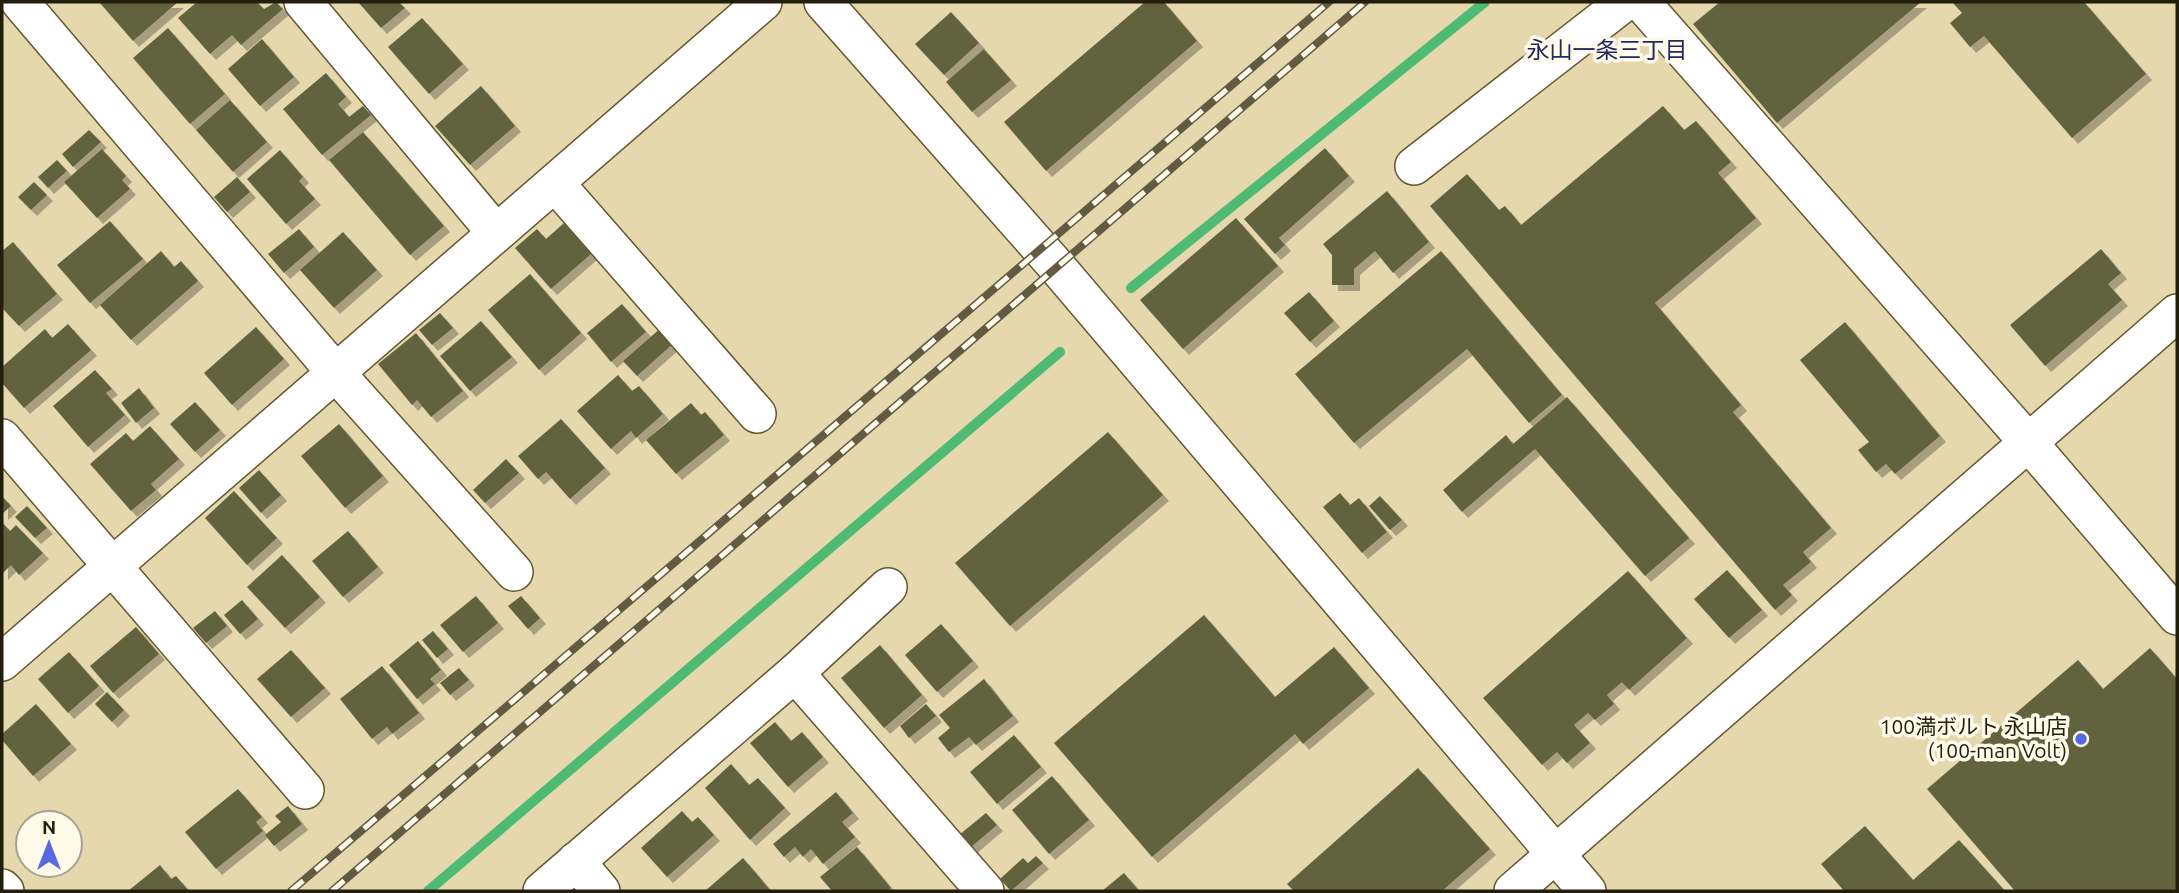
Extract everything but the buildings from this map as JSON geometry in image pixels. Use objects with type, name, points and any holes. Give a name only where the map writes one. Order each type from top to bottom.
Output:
[{"type":"street","points":[[20,2],[336,373],[514,572]]},
{"type":"street","points":[[303,2],[496,233]]},
{"type":"street","points":[[2,662],[763,2]]},
{"type":"street","points":[[823,2],[1057,267],[1587,891]]},
{"type":"street","points":[[1414,166],[1625,2]]},
{"type":"street","points":[[1641,2],[2028,442],[2177,617]]},
{"type":"street","points":[[555,183],[757,414]]},
{"type":"street","points":[[1513,891],[2177,313]]},
{"type":"street","points":[[2,438],[306,790]]},
{"type":"street","points":[[542,891],[795,673],[888,587]]},
{"type":"street","points":[[795,673],[985,891]]},
{"type":"street","points":[[576,861],[601,891]]},
{"type":"waterway","points":[[1131,288],[1485,2]]},
{"type":"waterway","points":[[428,891],[1060,352]]},
{"type":"railway","points":[[291,891],[1329,2]]},
{"type":"railway","points":[[332,891],[1365,2]]},
{"type":"place","name":"100満ボルト 永山店 (100-man Volt)","points":[[2081,739]]},
{"type":"district","name":"永山一条三丁目","points":[[1607,50]]}]
